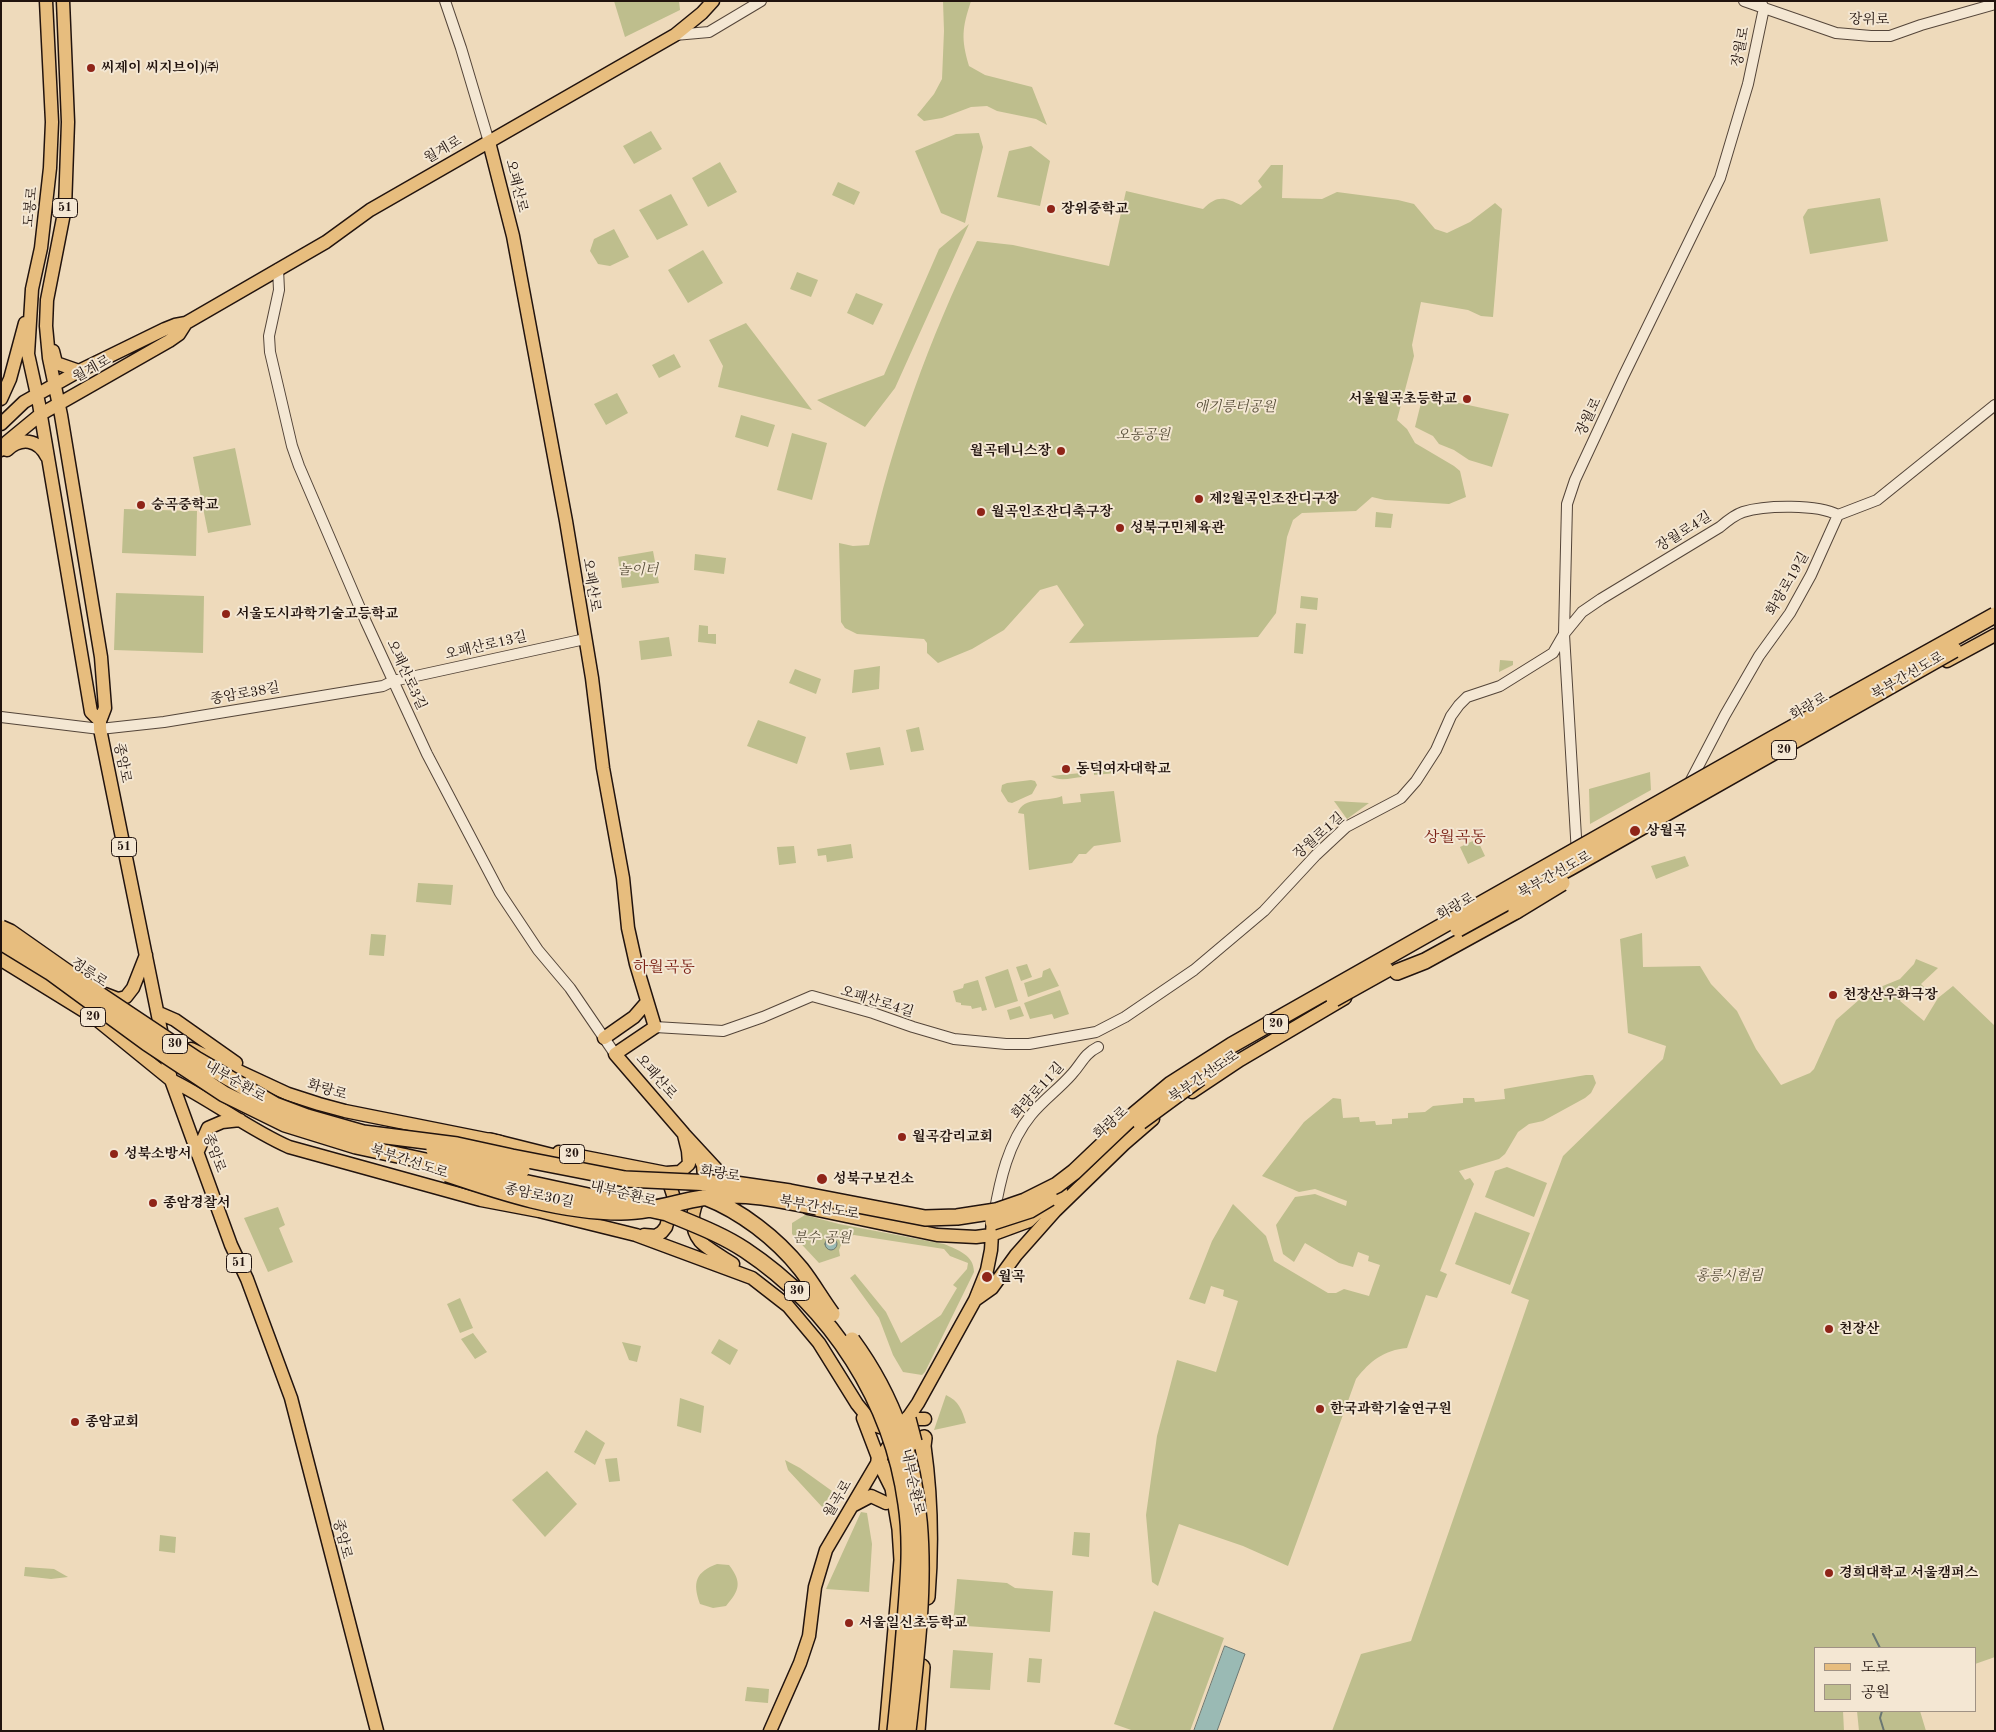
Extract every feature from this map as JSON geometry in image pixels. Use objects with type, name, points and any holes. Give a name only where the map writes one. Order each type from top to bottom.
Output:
[{"type":"highway","name":"북부간선도로","points":[[360,1139],[457,1144],[512,1157],[626,1179],[735,1184],[790,1192],[925,1218],[957,1218],[996,1211],[1040,1194],[1067,1178],[1135,1114],[1171,1084],[1232,1045],[1995,615]]},
{"type":"highway","name":"북부간선도로","points":[[360,1139],[507,1194],[565,1207],[601,1212],[624,1212],[726,1195],[753,1196],[922,1226],[976,1224],[1013,1217],[1030,1210],[1079,1180],[1142,1121],[1189,1084],[1239,1053],[1995,627]]},
{"type":"highway","points":[[1301,1010],[1358,966],[1416,935],[1672,788],[1729,758],[1772,739]]},
{"type":"highway","points":[[1397,972],[1425,961],[1516,911],[1744,777],[1757,762]]},
{"type":"highway","name":"내부순환로","points":[[1,930],[10,932],[94,991],[243,1087],[275,1105],[360,1139],[667,1213],[711,1231],[744,1249],[774,1270],[799,1293],[831,1328],[852,1358],[872,1391],[888,1429],[901,1474],[906,1505],[909,1579],[895,1731]]},
{"type":"highway","name":"내부순환로","points":[[1,942],[50,972],[147,1043],[224,1094],[285,1124],[598,1188],[681,1209],[716,1223],[769,1257],[804,1284],[832,1314],[862,1354],[885,1394],[906,1446],[916,1490],[922,1536],[922,1562],[908,1731]]},
{"type":"highway","points":[[1,957],[86,1012]]},
{"type":"highway","points":[[487,1147],[617,1169],[672,1184],[711,1199],[759,1228],[800,1268],[832,1314]]},
{"type":"highway","points":[[917,1416],[923,1475],[927,1494]]},
{"type":"highway","points":[[916,1731],[929,1570],[927,1472],[924,1442]]},
{"type":"highway","points":[[882,1455],[893,1488],[900,1529],[902,1560],[887,1731]]},
{"type":"main road","name":"도봉로","points":[[40,414],[28,354],[30,304],[41,248],[51,159],[52,122],[46,1]]},
{"type":"main road","name":"51","points":[[58,404],[46,326],[47,300],[65,208],[68,122],[63,1]]},
{"type":"main road","name":"월계로","points":[[1,424],[14,410],[37,395],[79,371],[165,329],[186,323],[326,242],[370,210],[675,36],[702,14],[713,1]]},
{"type":"main road","name":"오패산로","points":[[489,142],[513,236],[566,521],[603,768],[622,878],[628,928],[652,1026],[615,1054],[740,1195]]},
{"type":"main road","points":[[47,300],[50,335],[56,363],[79,371]]},
{"type":"main road","points":[[1,399],[10,376],[30,304]]},
{"type":"main road","name":"월계로","points":[[1,450],[7,442],[40,414],[169,341],[179,334],[186,323]]},
{"type":"main road","name":"종암로","points":[[58,404],[101,657],[105,708],[100,725]]},
{"type":"main road","name":"종암로","points":[[40,414],[91,712],[100,725],[171,1080],[231,1245],[247,1279],[291,1398],[377,1731]]},
{"type":"main road","points":[[1,455],[14,444],[28,441],[38,444],[48,459]]},
{"type":"main road","name":"화랑로","points":[[163,1036],[288,1094],[487,1147],[666,1172],[703,1191],[929,1222],[993,1218],[1010,1214],[1061,1190],[1150,1115],[1187,1080],[1218,1059],[1577,854],[1621,838],[1684,805],[1891,686],[1995,622]]},
{"type":"main road","name":"화랑로","points":[[1150,1115],[1355,993],[1397,972],[1576,871],[1681,798],[1871,688],[1891,686],[1995,635]]},
{"type":"main road","name":"장월로","points":[[1576,871],[1577,854]]},
{"type":"main road","name":"정릉로","points":[[1,930],[135,1023],[163,1036]]},
{"type":"main road","points":[[91,992],[108,994],[118,999],[126,997],[132,988],[146,955]]},
{"type":"main road","points":[[1,965],[61,1000],[86,1012]]},
{"type":"main road","points":[[1355,993],[1355,984],[1363,975]]},
{"type":"main road","points":[[604,1038],[636,1015],[646,1002]]},
{"type":"main road","name":"20","points":[[86,1012],[171,1080]]},
{"type":"main road","points":[[159,1013],[175,1020],[256,1078]]},
{"type":"main road","points":[[636,1015],[647,1014],[652,1026]]},
{"type":"main road","points":[[188,1088],[189,1078],[196,1067],[226,1065]]},
{"type":"main road","name":"종암로30길","points":[[171,1080],[188,1088],[265,1136],[290,1147],[636,1235],[752,1278],[788,1306],[819,1343],[857,1404],[882,1455]]},
{"type":"main road","points":[[197,1154],[208,1128],[222,1122],[240,1120]]},
{"type":"main road","points":[[636,1235],[656,1236],[666,1227],[674,1198],[666,1172],[680,1172],[688,1164],[688,1151],[684,1134]]},
{"type":"main road","name":"오패산로","points":[[684,1134],[703,1165],[703,1191]]},
{"type":"main road","name":"화랑로","points":[[1016,1254],[1125,1136]]},
{"type":"main road","points":[[478,1196],[487,1147]]},
{"type":"main road","points":[[740,1195],[937,1235],[976,1237],[991,1235],[1029,1221],[1061,1190]]},
{"type":"main road","points":[[703,1191],[694,1208],[692,1222],[700,1241],[752,1278]]},
{"type":"main road","name":"월곡로","points":[[770,1731],[800,1663],[809,1636],[815,1587],[826,1550],[882,1455],[892,1431],[917,1416],[975,1300],[987,1270],[991,1250],[993,1218]]},
{"type":"main road","name":"월곡로","points":[[975,1300],[992,1288],[1016,1254]]},
{"type":"main road","name":"종암로30길","points":[[857,1404],[874,1425],[892,1431]]},
{"type":"main road","points":[[850,1507],[871,1496],[886,1503]]},
{"type":"street","name":"오패산로","points":[[445,1],[489,142]]},
{"type":"street","points":[[675,36],[709,32],[760,1]]},
{"type":"street","name":"장위로","points":[[1744,1],[1762,5],[1836,32],[1890,36],[1995,4]]},
{"type":"street","name":"장월로","points":[[1577,854],[1564,634],[1567,504],[1574,480],[1720,178],[1748,84],[1762,5]]},
{"type":"street","name":"오패산로3길","points":[[278,269],[279,290],[269,336],[270,352],[292,446],[299,466],[366,622],[427,754],[500,893],[538,950],[566,984],[615,1054]]},
{"type":"street","points":[[1838,515],[1877,500],[1995,405]]},
{"type":"street","name":"장월로4길","points":[[1564,634],[1582,612],[1733,516],[1743,512],[1773,507],[1828,510],[1838,515]]},
{"type":"street","name":"화랑로19길","points":[[1681,798],[1759,656],[1790,613],[1811,576],[1838,515]]},
{"type":"street","name":"장월로1길","points":[[1096,1032],[1125,1018],[1194,970],[1264,912],[1316,855],[1346,827],[1401,798],[1416,780],[1436,750],[1451,716],[1459,705],[1468,697],[1500,686],[1553,653],[1564,634]]},
{"type":"street","name":"오패산로13길","points":[[393,681],[585,639]]},
{"type":"street","name":"종암로38길","points":[[1,717],[100,725],[164,722],[383,686],[393,681]]},
{"type":"street","name":"오패산로4길","points":[[652,1026],[723,1031],[763,1017],[812,996],[874,1013],[954,1039],[1006,1044],[1029,1044],[1096,1032]]},
{"type":"street","name":"화랑로11길","points":[[993,1218],[997,1194],[1006,1162],[1018,1135],[1030,1116],[1073,1074],[1088,1052],[1098,1047]]},
{"type":"green space","points":[[614,1],[679,1],[680,10],[625,37]]},
{"type":"green space","points":[[943,1],[971,1],[964,34],[969,66],[985,75],[1032,87],[1047,125],[1036,119],[997,111],[987,106],[971,107],[942,118],[924,121],[917,115],[934,94],[942,79]]},
{"type":"green space","points":[[651,131],[662,149],[634,164],[623,146]]},
{"type":"green space","points":[[979,133],[983,147],[965,223],[941,213],[915,151],[956,134]]},
{"type":"green space","points":[[1031,146],[1050,161],[1040,206],[997,197],[1009,151]]},
{"type":"green space","points":[[720,162],[737,192],[708,207],[692,178]]},
{"type":"green space","name":"오동공원","points":[[1271,165],[1283,165],[1282,198],[1322,199],[1337,192],[1398,200],[1414,204],[1435,229],[1447,233],[1470,222],[1495,203],[1502,209],[1493,317],[1481,316],[1468,310],[1421,302],[1412,345],[1414,356],[1397,420],[1407,429],[1415,443],[1460,471],[1466,497],[1449,504],[1385,500],[1372,497],[1356,511],[1302,513],[1293,520],[1287,537],[1276,613],[1258,637],[1069,643],[1084,625],[1057,585],[1040,590],[1004,630],[972,649],[938,663],[927,653],[927,643],[924,639],[857,634],[845,628],[841,622],[839,543],[853,546],[869,545],[889,467],[914,390],[943,315],[977,241],[1013,245],[1109,266],[1126,191],[1203,209],[1217,199],[1230,200],[1241,205],[1262,187],[1258,181]]},
{"type":"green space","points":[[838,182],[860,192],[854,205],[832,195]]},
{"type":"green space","points":[[671,194],[688,225],[657,240],[639,210]]},
{"type":"green space","points":[[1880,198],[1888,241],[1810,254],[1803,217],[1808,209]]},
{"type":"green space","points":[[969,224],[895,388],[865,427],[817,400],[884,375],[939,249]]},
{"type":"green space","points":[[614,229],[629,257],[610,266],[598,264],[590,251],[594,239]]},
{"type":"green space","points":[[703,250],[723,283],[688,303],[668,270]]},
{"type":"green space","points":[[797,272],[818,280],[811,297],[790,289]]},
{"type":"green space","points":[[856,293],[883,304],[873,325],[847,313]]},
{"type":"green space","points":[[746,323],[812,410],[718,387],[723,366],[709,340]]},
{"type":"green space","points":[[674,354],[681,367],[659,378],[652,365]]},
{"type":"green space","points":[[617,393],[628,413],[606,425],[594,404]]},
{"type":"green space","points":[[1423,395],[1509,414],[1492,467],[1469,460],[1454,450],[1439,444],[1433,436],[1415,427]]},
{"type":"green space","points":[[741,415],[775,425],[768,447],[735,437]]},
{"type":"green space","points":[[792,433],[827,443],[812,500],[777,490]]},
{"type":"green space","points":[[235,448],[251,525],[208,533],[193,457]]},
{"type":"green space","points":[[124,509],[197,511],[196,556],[122,553]]},
{"type":"green space","points":[[1376,512],[1393,514],[1391,528],[1375,527]]},
{"type":"green space","name":"놀이터","points":[[653,551],[659,583],[622,588],[618,557]]},
{"type":"green space","points":[[695,554],[726,558],[724,574],[694,570]]},
{"type":"green space","points":[[116,593],[204,596],[203,653],[114,650]]},
{"type":"green space","points":[[1301,596],[1318,598],[1317,610],[1300,608]]},
{"type":"green space","points":[[1296,623],[1306,624],[1303,654],[1294,653]]},
{"type":"green space","points":[[699,625],[708,626],[708,634],[716,634],[716,644],[698,642]]},
{"type":"green space","points":[[669,637],[672,656],[641,660],[639,641]]},
{"type":"green space","points":[[1500,660],[1513,661],[1513,665],[1499,672]]},
{"type":"green space","points":[[880,666],[879,689],[852,693],[854,670]]},
{"type":"green space","points":[[795,669],[821,679],[816,694],[789,683]]},
{"type":"green space","points":[[758,720],[806,737],[797,764],[747,746]]},
{"type":"green space","points":[[919,727],[924,750],[911,752],[906,730]]},
{"type":"green space","points":[[880,747],[884,765],[850,770],[846,753]]},
{"type":"green space","points":[[1122,768],[1116,773],[1094,775],[1094,771]]},
{"type":"green space","points":[[1650,772],[1651,790],[1590,824],[1589,789]]},
{"type":"green space","points":[[1081,773],[1082,777],[1066,779],[1058,779],[1051,776]]},
{"type":"green space","points":[[1035,781],[1037,785],[1032,794],[1012,803],[1008,802],[1001,791],[1002,785],[1007,783]]},
{"type":"green space","points":[[1114,791],[1121,842],[1094,846],[1086,854],[1079,854],[1072,863],[1029,870],[1024,814],[1018,813],[1025,804],[1062,796],[1063,804],[1081,802],[1080,794]]},
{"type":"green space","points":[[1334,801],[1369,803],[1347,819]]},
{"type":"green space","points":[[1477,839],[1485,856],[1468,864],[1460,847]]},
{"type":"green space","points":[[851,844],[853,858],[827,862],[826,855],[818,856],[817,849]]},
{"type":"green space","points":[[794,846],[796,863],[779,865],[777,847]]},
{"type":"green space","points":[[1685,856],[1689,866],[1656,879],[1651,866]]},
{"type":"green space","points":[[418,883],[453,885],[451,905],[416,902]]},
{"type":"green space","name":"홍릉시험림","points":[[1642,933],[1643,967],[1700,966],[1711,984],[1737,1011],[1756,1049],[1781,1085],[1810,1073],[1814,1069],[1836,1020],[1868,992],[1900,979],[1914,964],[1916,959],[1938,968],[1921,984],[1925,988],[1920,995],[1907,987],[1900,1001],[1924,1021],[1938,998],[1953,986],[1995,1026],[1995,1657],[1976,1664],[1976,1647],[1814,1647],[1814,1712],[1843,1712],[1844,1731],[1332,1731],[1361,1654],[1411,1641],[1529,1300],[1511,1293],[1563,1156],[1663,1059],[1666,1046],[1628,1033],[1620,939]]},
{"type":"green space","points":[[371,934],[386,935],[384,956],[369,955]]},
{"type":"green space","points":[[1027,964],[1032,977],[1021,981],[1016,967]]},
{"type":"green space","points":[[1050,968],[1059,986],[1028,997],[1024,983],[1042,977],[1043,971]]},
{"type":"green space","points":[[1008,969],[1018,1001],[995,1008],[985,977]]},
{"type":"green space","points":[[978,980],[987,1010],[982,1011],[981,1007],[972,1009],[971,1006],[961,1005],[961,1003],[956,1002],[953,991],[963,988],[964,984]]},
{"type":"green space","points":[[1060,990],[1069,1014],[1054,1019],[1052,1014],[1030,1019],[1024,1003]]},
{"type":"green space","points":[[1020,1006],[1024,1016],[1010,1020],[1007,1010]]},
{"type":"green space","points":[[1593,1075],[1596,1083],[1591,1093],[1585,1098],[1543,1121],[1529,1124],[1518,1132],[1505,1154],[1499,1159],[1459,1171],[1465,1180],[1470,1178],[1474,1184],[1440,1271],[1447,1274],[1437,1298],[1426,1295],[1407,1348],[1384,1354],[1372,1362],[1356,1379],[1288,1566],[1243,1546],[1179,1524],[1158,1586],[1152,1582],[1146,1515],[1157,1436],[1177,1360],[1216,1372],[1238,1301],[1223,1296],[1224,1290],[1211,1286],[1205,1304],[1189,1299],[1212,1241],[1233,1204],[1266,1236],[1274,1261],[1328,1293],[1336,1293],[1344,1289],[1369,1296],[1380,1265],[1368,1261],[1369,1256],[1358,1252],[1353,1267],[1339,1263],[1305,1243],[1294,1262],[1283,1254],[1276,1225],[1295,1197],[1315,1194],[1346,1206],[1347,1201],[1315,1189],[1299,1192],[1262,1176],[1304,1122],[1333,1098],[1341,1099],[1343,1118],[1359,1117],[1360,1122],[1375,1121],[1376,1125],[1392,1124],[1392,1119],[1408,1118],[1408,1113],[1425,1112],[1433,1106],[1463,1103],[1463,1098],[1474,1098],[1475,1102],[1505,1099],[1504,1089]]},
{"type":"green space","points":[[1507,1167],[1547,1183],[1534,1217],[1485,1197],[1495,1171]]},
{"type":"green space","points":[[278,1207],[285,1225],[279,1228],[293,1262],[268,1272],[244,1218]]},
{"type":"green space","points":[[1475,1212],[1530,1233],[1510,1285],[1455,1264]]},
{"type":"green space","name":"분수 공원","points":[[805,1215],[839,1224],[944,1244],[964,1254],[971,1261],[974,1272],[922,1375],[903,1372],[893,1355],[879,1318],[850,1278],[855,1274],[886,1312],[901,1343],[941,1315],[957,1288],[953,1285],[967,1269],[968,1263],[950,1256],[944,1249],[854,1235],[844,1238],[839,1250],[840,1256],[819,1263],[792,1234],[792,1223]]},
{"type":"green space","points":[[460,1298],[473,1328],[460,1333],[447,1304]]},
{"type":"green space","points":[[473,1333],[487,1352],[475,1359],[461,1339]]},
{"type":"green space","points":[[719,1339],[738,1350],[730,1365],[711,1353]]},
{"type":"green space","points":[[622,1342],[641,1346],[637,1362],[629,1360]]},
{"type":"green space","points":[[946,1395],[959,1406],[966,1423],[934,1430]]},
{"type":"green space","points":[[680,1398],[704,1406],[701,1433],[677,1426]]},
{"type":"green space","points":[[586,1430],[605,1443],[595,1465],[574,1452]]},
{"type":"green space","points":[[617,1458],[620,1481],[609,1482],[605,1459]]},
{"type":"green space","points":[[785,1460],[800,1468],[832,1491],[823,1508],[788,1470]]},
{"type":"green space","points":[[547,1471],[577,1504],[545,1537],[512,1500]]},
{"type":"green space","points":[[861,1512],[867,1513],[872,1544],[869,1592],[826,1589]]},
{"type":"green space","points":[[1074,1532],[1090,1533],[1089,1557],[1072,1555]]},
{"type":"green space","points":[[160,1535],[176,1537],[175,1553],[159,1551]]},
{"type":"green space","points":[[717,1564],[729,1565],[736,1576],[738,1586],[726,1606],[713,1608],[700,1604],[696,1584],[700,1574]]},
{"type":"green space","points":[[25,1567],[54,1569],[68,1577],[51,1579],[24,1576]]},
{"type":"green space","points":[[957,1579],[1007,1583],[1015,1588],[1053,1591],[1050,1632],[953,1625]]},
{"type":"green space","points":[[1154,1611],[1224,1638],[1190,1731],[1134,1731],[1114,1724]]},
{"type":"green space","points":[[953,1650],[993,1653],[990,1690],[950,1688]]},
{"type":"green space","points":[[1029,1658],[1042,1659],[1040,1683],[1027,1682]]},
{"type":"green space","points":[[747,1687],[769,1689],[768,1703],[745,1701]]},
{"type":"green space","points":[[1857,1712],[1920,1712],[1926,1731],[1859,1731]]},
{"type":"water","points":[[829,1238],[833,1238],[837,1244],[833,1250],[829,1250],[825,1246],[825,1242]]},
{"type":"water","points":[[1225,1646],[1245,1654],[1217,1731],[1194,1731]]},
{"type":"waterway","points":[[1873,1634],[1880,1647]]},
{"type":"waterway","points":[[1882,1712],[1880,1718],[1884,1731]]},
{"type":"place","name":"씨제이 씨지브이)㈜","points":[[91,68]]},
{"type":"place","name":"장위중학교","points":[[1051,209]]},
{"type":"place","name":"서울월곡초등학교","points":[[1467,399]]},
{"type":"place","name":"월곡테니스장","points":[[1061,451]]},
{"type":"place","name":"제2월곡인조잔디구장","points":[[1199,499]]},
{"type":"place","name":"숭곡중학교","points":[[141,505]]},
{"type":"place","name":"월곡인조잔디축구장","points":[[981,512]]},
{"type":"place","name":"성북구민체육관","points":[[1120,528]]},
{"type":"place","name":"서울도시과학기술고등학교","points":[[226,614]]},
{"type":"place","name":"동덕여자대학교","points":[[1066,769]]},
{"type":"place","name":"상월곡","points":[[1635,831]]},
{"type":"place","name":"천장산우화극장","points":[[1833,995]]},
{"type":"place","name":"월곡감리교회","points":[[902,1137]]},
{"type":"place","name":"성북소방서","points":[[114,1154]]},
{"type":"place","name":"성북구보건소","points":[[822,1179]]},
{"type":"place","name":"종암경찰서","points":[[153,1203]]},
{"type":"place","name":"월곡","points":[[987,1277]]},
{"type":"place","name":"천장산","points":[[1829,1329]]},
{"type":"place","name":"한국과학기술연구원","points":[[1320,1409]]},
{"type":"place","name":"종암교회","points":[[75,1422]]},
{"type":"place","name":"경희대학교 서울캠퍼스","points":[[1829,1573]]},
{"type":"place","name":"서울일신초등학교","points":[[849,1623]]},
{"type":"district","name":"상월곡동","points":[[1455,838]]},
{"type":"district","name":"하월곡동","points":[[664,968]]},
{"type":"park label","name":"애기릉터공원","points":[[1235,407]]}]
